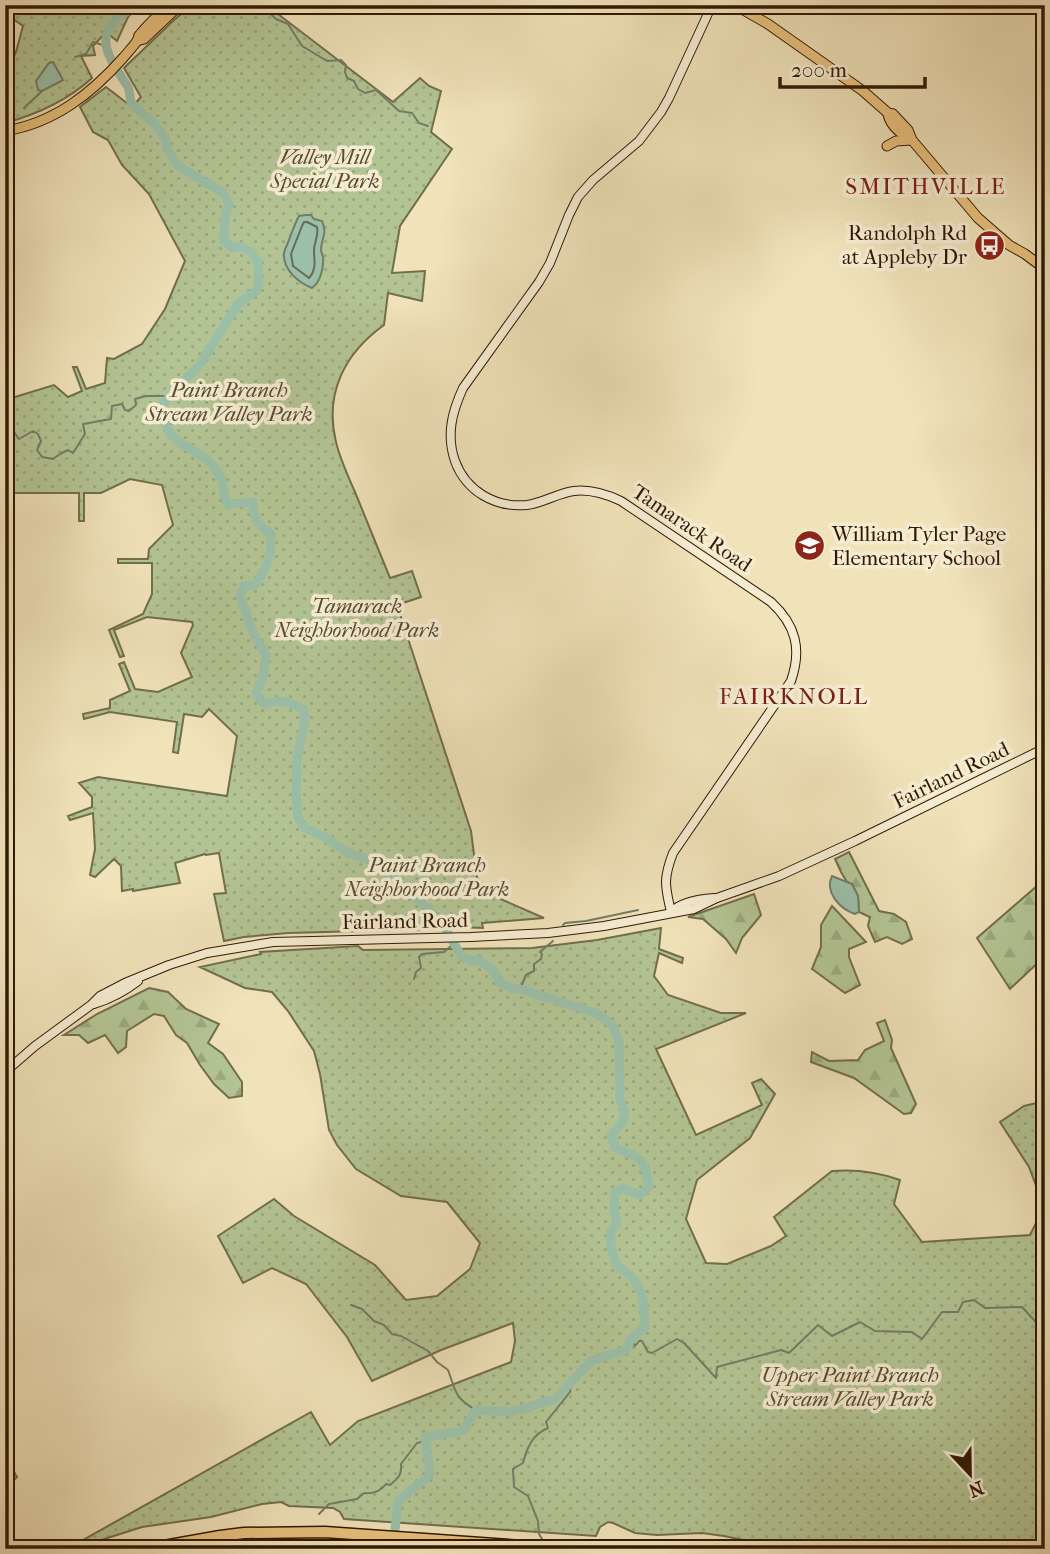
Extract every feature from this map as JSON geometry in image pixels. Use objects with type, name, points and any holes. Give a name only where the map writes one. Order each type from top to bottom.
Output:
[{"type":"highway","points":[[147,1549],[220,1536],[325,1532],[565,1549]]},
{"type":"highway","points":[[272,1549],[347,1549]]},
{"type":"main road","points":[[5,131],[29,126],[62,111],[105,76],[137,41],[139,34],[169,5]]},
{"type":"main road","points":[[137,41],[144,39],[180,5]]},
{"type":"main road","points":[[735,5],[768,24],[849,81],[888,113],[888,119],[912,140],[978,218],[1045,269]]},
{"type":"main road","points":[[887,146],[896,141],[912,140]]},
{"type":"street","name":"Tamarack Road","points":[[671,912],[665,880],[673,853],[791,681],[795,668],[796,644],[791,627],[782,612],[771,602],[621,501],[593,491],[573,491],[529,505],[510,505],[482,496],[464,479],[458,467],[453,455],[450,427],[455,404],[463,388],[539,282],[554,255],[578,197],[593,180],[639,141],[661,112],[712,5]]},
{"type":"street","name":"Fairland Road","points":[[5,1072],[100,996],[169,965],[207,953],[273,942],[529,935],[639,920],[694,909],[812,861],[1045,748]]},
{"type":"green space","points":[[5,5],[139,5],[128,17],[117,41],[106,32],[93,46],[95,55],[81,56],[92,78],[52,106],[5,123],[5,76],[16,52],[23,26],[5,13]]},
{"type":"green space","name":"Paint Branch Stream Valley Park","points":[[192,5],[271,5],[270,8],[393,102],[420,78],[441,91],[431,132],[452,149],[400,226],[392,273],[425,271],[422,301],[388,293],[384,325],[358,348],[341,376],[333,407],[333,424],[342,461],[390,578],[412,571],[421,597],[397,605],[471,831],[477,878],[496,897],[544,918],[482,923],[483,928],[288,933],[224,941],[214,894],[226,893],[219,853],[205,854],[175,863],[180,883],[122,891],[121,866],[114,859],[95,877],[90,875],[95,849],[93,813],[70,820],[68,816],[92,807],[92,797],[79,783],[98,777],[227,796],[237,736],[209,709],[202,717],[184,714],[178,753],[173,752],[177,722],[110,712],[84,719],[83,714],[110,708],[110,700],[130,691],[119,664],[124,662],[135,689],[158,692],[192,677],[181,653],[192,622],[147,617],[114,630],[124,656],[120,657],[109,630],[143,614],[152,594],[152,563],[118,563],[118,559],[148,559],[149,549],[173,525],[162,485],[130,479],[101,493],[84,493],[84,521],[79,521],[79,493],[11,493],[5,496],[5,400],[54,385],[68,397],[82,391],[73,367],[77,367],[86,389],[105,383],[107,358],[114,359],[142,344],[165,309],[185,261],[149,194],[122,165],[108,140],[93,132],[80,107],[106,87],[132,107],[141,97],[124,68]]},
{"type":"green space","points":[[849,852],[879,911],[894,914],[906,922],[912,939],[902,944],[887,937],[875,942],[868,926],[870,917],[859,912],[858,896],[835,859]]},
{"type":"green space","points":[[1045,879],[1045,956],[1010,989],[977,938]]},
{"type":"green space","points":[[754,894],[761,915],[742,938],[736,953],[726,939],[703,919],[688,917]]},
{"type":"green space","points":[[832,906],[866,942],[849,949],[849,957],[860,985],[845,993],[812,969],[821,947],[821,925]]},
{"type":"green space","name":"Upper Paint Branch Stream Valley Park","points":[[661,928],[659,949],[683,958],[682,963],[659,953],[654,976],[668,995],[721,1013],[746,1013],[656,1049],[696,1135],[762,1105],[752,1083],[761,1079],[775,1094],[750,1138],[697,1180],[686,1219],[706,1263],[727,1264],[771,1246],[786,1236],[774,1217],[832,1171],[867,1172],[900,1180],[894,1204],[922,1242],[1030,1235],[1044,1207],[1029,1167],[1000,1122],[1024,1106],[1045,1101],[1045,1549],[786,1549],[702,1533],[635,1533],[608,1522],[600,1527],[596,1536],[344,1519],[340,1512],[333,1508],[289,1506],[281,1502],[211,1517],[142,1527],[67,1549],[311,1412],[330,1445],[358,1421],[511,1362],[515,1341],[513,1323],[441,1350],[372,1381],[347,1337],[306,1284],[272,1268],[243,1283],[218,1236],[274,1199],[294,1216],[375,1265],[406,1300],[437,1296],[470,1269],[480,1243],[447,1202],[401,1196],[356,1169],[329,1130],[314,1051],[288,1011],[272,992],[245,988],[200,967],[261,954],[260,952],[358,946],[363,950],[532,948]]},
{"type":"green space","points":[[149,988],[168,992],[186,1009],[219,1024],[208,1043],[223,1054],[242,1082],[242,1096],[229,1098],[214,1084],[187,1043],[176,1035],[164,1016],[154,1014],[127,1031],[126,1047],[118,1053],[105,1035],[88,1043],[79,1035],[64,1035],[97,1014]]},
{"type":"green space","points":[[885,1020],[892,1040],[891,1048],[916,1104],[911,1113],[904,1114],[854,1078],[811,1062],[812,1052],[829,1061],[858,1060],[865,1050],[884,1041],[877,1023]]},
{"type":"green space","points":[[5,1455],[17,1477],[5,1489]]},
{"type":"water","points":[[53,62],[63,80],[42,91],[38,90],[36,81],[49,63]]},
{"type":"water","points":[[311,215],[322,221],[324,230],[322,269],[318,282],[312,288],[293,275],[284,260],[285,250],[299,216]]},
{"type":"water","points":[[832,876],[852,884],[858,896],[859,912],[849,912],[835,899],[830,888]]},
{"type":"waterway","points":[[142,5],[120,16],[110,27],[106,44],[112,62],[128,87],[131,103],[154,123],[165,138],[168,150],[177,164],[224,193],[229,204],[224,241],[232,248],[239,246],[251,252],[258,262],[259,284],[256,291],[238,304],[200,364],[162,405],[164,420],[175,439],[211,463],[219,474],[228,505],[253,502],[257,521],[271,534],[270,555],[263,573],[255,585],[244,586],[240,596],[253,633],[266,655],[263,676],[256,694],[264,704],[284,702],[303,709],[305,719],[297,758],[298,818],[305,828],[325,837],[348,853],[380,863],[392,879],[412,893],[444,926],[462,957],[471,961],[479,960],[492,969],[499,982],[513,989],[599,1014],[613,1026],[619,1042],[620,1099],[625,1113],[622,1123],[611,1135],[616,1148],[637,1157],[643,1164],[649,1186],[640,1195],[623,1188],[615,1193],[617,1223],[611,1231],[611,1247],[616,1264],[634,1279],[641,1292],[645,1327],[631,1339],[626,1350],[591,1361],[555,1399],[511,1412],[476,1410],[463,1431],[425,1437],[430,1475],[398,1501],[393,1549]]},
{"type":"waterway","points":[[261,5],[276,19],[288,24],[302,46],[327,61],[341,60],[346,65],[347,78],[354,81],[358,89],[365,93],[376,90],[399,111],[412,113],[419,123],[428,126]]},
{"type":"waterway","points":[[75,57],[86,54],[93,42],[106,46]]},
{"type":"waterway","points":[[24,108],[42,91]]},
{"type":"waterway","points":[[5,164],[11,142]]},
{"type":"waterway","points":[[5,423],[7,422],[19,439],[33,431],[38,434],[41,441],[37,450],[42,457],[53,459],[68,450],[73,453],[85,434],[83,424],[111,419],[112,406],[122,404],[125,410],[129,411],[136,405],[135,399],[169,396]]},
{"type":"waterway","points":[[563,925],[638,910]]},
{"type":"waterway","points":[[520,989],[526,975],[534,971],[534,964],[541,959],[540,952],[553,941]]},
{"type":"waterway","points":[[414,979],[421,968],[419,957],[422,954],[444,952],[453,944]]},
{"type":"waterway","points":[[631,1339],[635,1346],[642,1341],[648,1352],[652,1353],[677,1339],[684,1343],[716,1378],[717,1367],[781,1350],[789,1353],[818,1325],[832,1336],[860,1322],[875,1331],[912,1332],[922,1339],[942,1312],[958,1312],[963,1302],[974,1300],[985,1308],[1022,1307],[1045,1332]]},
{"type":"waterway","points":[[351,1305],[362,1309],[392,1334],[428,1351],[448,1370],[460,1398],[476,1410]]},
{"type":"waterway","points":[[544,1542],[528,1496],[514,1487],[513,1469],[523,1463],[535,1437],[548,1428],[546,1422],[570,1392],[571,1382]]},
{"type":"waterway","points":[[319,1514],[329,1504],[357,1499],[364,1493],[376,1492],[386,1484],[390,1485],[399,1476],[401,1464],[417,1443],[426,1441]]},
{"type":"place","name":"Randolph Rd at Appleby Dr","points":[[990,245]]},
{"type":"place","name":"William Tyler Page Elementary School","points":[[809,546]]},
{"type":"district","name":"SMITHVILLE","points":[[926,186]]},
{"type":"district","name":"FAIRKNOLL","points":[[794,696]]},
{"type":"park label","name":"Valley Mill Special Park","points":[[325,169]]},
{"type":"park label","name":"Tamarack Neighborhood Park","points":[[357,618]]},
{"type":"park label","name":"Paint Branch Neighborhood Park","points":[[427,877]]}]
